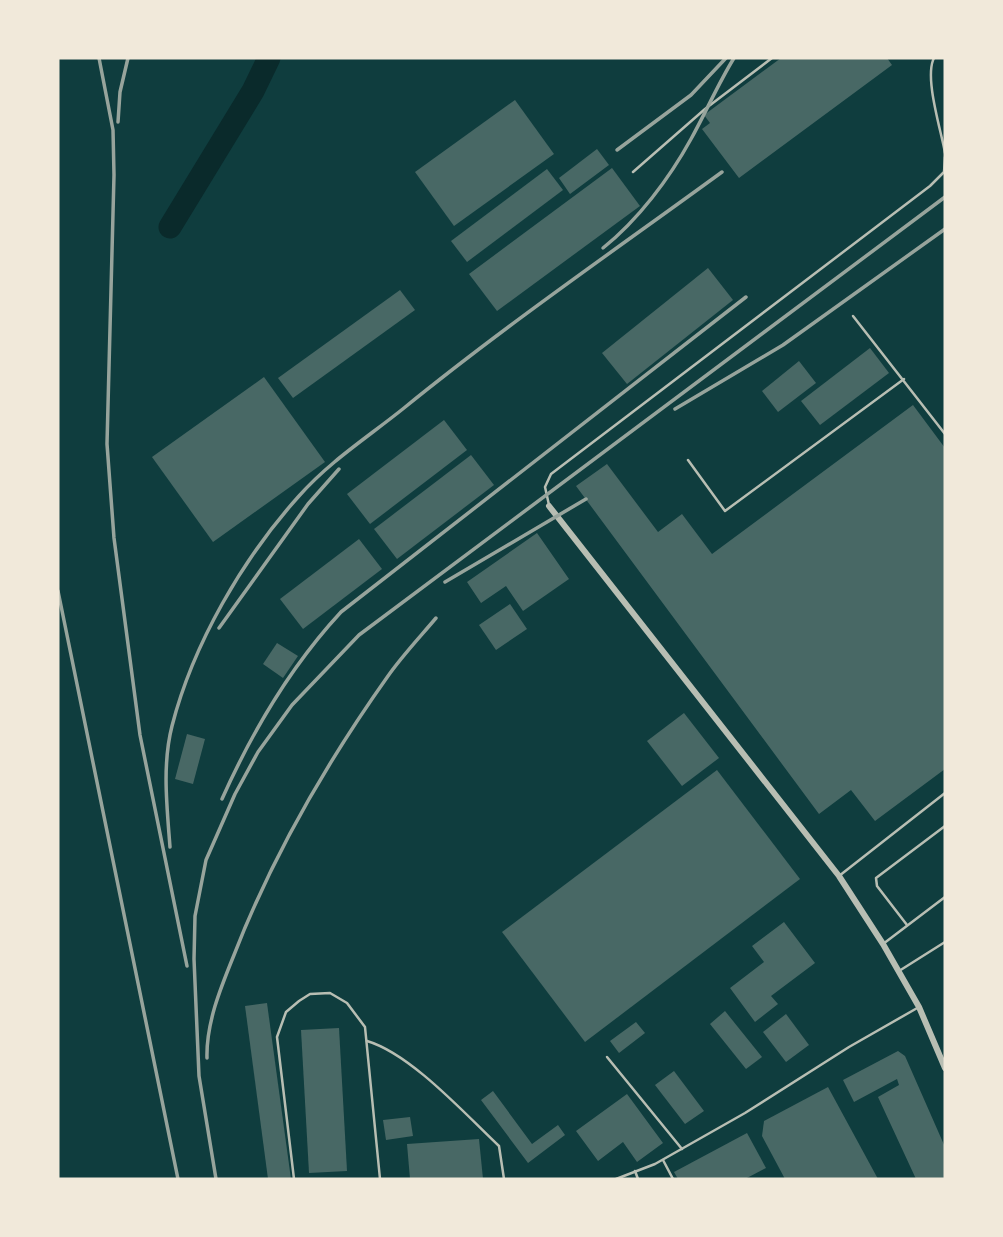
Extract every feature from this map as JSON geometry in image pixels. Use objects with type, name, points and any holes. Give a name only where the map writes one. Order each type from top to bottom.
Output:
[{"type":"street","points":[[549,506],[839,876],[883,944],[919,1007],[945,1068]]},
{"type":"lane","points":[[633,172],[705,109],[772,58]]},
{"type":"lane","points":[[549,506],[545,487],[551,474],[930,186],[944,172],[945,155],[930,66],[934,58]]},
{"type":"lane","points":[[853,316],[945,434]]},
{"type":"lane","points":[[688,460],[725,511],[904,379]]},
{"type":"lane","points":[[839,876],[945,793]]},
{"type":"lane","points":[[907,925],[877,886],[876,878],[945,826]]},
{"type":"lane","points":[[883,944],[945,897]]},
{"type":"lane","points":[[899,971],[945,942]]},
{"type":"lane","points":[[294,1179],[277,1037],[286,1012],[310,994],[330,993],[347,1003],[365,1027],[380,1179]]},
{"type":"lane","points":[[616,1179],[663,1160],[745,1114],[849,1047],[919,1007]]},
{"type":"lane","points":[[367,1041],[382,1045],[401,1058],[499,1146],[504,1179]]},
{"type":"lane","points":[[607,1057],[682,1149]]},
{"type":"lane","points":[[663,1160],[673,1179]]},
{"type":"lane","points":[[635,1171],[638,1179]]},
{"type":"building","points":[[781,58],[887,58],[892,65],[739,178],[702,129],[710,123],[704,115]]},
{"type":"building","points":[[515,100],[554,154],[454,226],[415,172]]},
{"type":"building","points":[[597,149],[609,165],[570,194],[559,178]]},
{"type":"building","points":[[612,168],[640,206],[497,311],[469,274]]},
{"type":"building","points":[[547,169],[563,190],[467,262],[451,241]]},
{"type":"building","points":[[708,268],[733,300],[627,384],[602,353]]},
{"type":"building","points":[[400,290],[415,310],[293,398],[278,378]]},
{"type":"building","points":[[870,348],[889,373],[820,425],[801,401]]},
{"type":"building","points":[[799,361],[816,383],[778,412],[762,391]]},
{"type":"building","points":[[264,377],[325,462],[213,542],[152,457]]},
{"type":"building","points":[[913,405],[945,448],[945,769],[875,821],[851,790],[819,814],[576,486],[607,464],[658,532],[682,514],[712,554]]},
{"type":"building","points":[[444,420],[467,450],[370,524],[347,494]]},
{"type":"building","points":[[471,455],[494,485],[397,559],[374,529]]},
{"type":"building","points":[[537,533],[569,579],[523,611],[506,586],[481,603],[467,582]]},
{"type":"building","points":[[359,539],[382,569],[303,629],[280,599]]},
{"type":"building","points":[[510,604],[527,629],[496,650],[479,625]]},
{"type":"building","points":[[277,643],[298,656],[283,678],[263,664]]},
{"type":"building","points":[[684,713],[719,758],[682,786],[647,741]]},
{"type":"building","points":[[187,734],[205,739],[193,784],[175,779]]},
{"type":"building","points":[[717,770],[800,879],[585,1042],[502,932]]},
{"type":"building","points":[[784,922],[815,963],[771,996],[778,1004],[755,1022],[730,988],[764,962],[752,946]]},
{"type":"building","points":[[267,1003],[291,1179],[268,1179],[245,1006]]},
{"type":"building","points":[[725,1011],[762,1057],[746,1069],[710,1024]]},
{"type":"building","points":[[786,1014],[809,1045],[786,1062],[763,1032]]},
{"type":"building","points":[[636,1022],[645,1033],[619,1053],[610,1041]]},
{"type":"building","points":[[339,1028],[347,1171],[309,1173],[301,1030]]},
{"type":"building","points":[[898,1051],[905,1056],[945,1147],[945,1179],[916,1179],[878,1097],[899,1085],[897,1079],[854,1102],[843,1080]]},
{"type":"building","points":[[674,1071],[704,1111],[685,1124],[655,1085]]},
{"type":"building","points":[[828,1087],[878,1179],[785,1179],[762,1136],[764,1121]]},
{"type":"building","points":[[493,1091],[532,1144],[558,1125],[565,1135],[528,1163],[481,1100]]},
{"type":"building","points":[[627,1094],[663,1143],[637,1162],[623,1142],[598,1161],[576,1131]]},
{"type":"building","points":[[410,1117],[413,1136],[386,1140],[383,1120]]},
{"type":"building","points":[[747,1133],[766,1168],[745,1179],[678,1179],[674,1172]]},
{"type":"building","points":[[479,1139],[483,1179],[410,1179],[407,1144]]},
{"type":"waterway","points":[[170,227],[253,91],[269,58]]},
{"type":"railway","points":[[99,58],[113,130],[107,444],[114,538],[140,735],[187,966]]},
{"type":"railway","points":[[118,122],[120,92],[128,58]]},
{"type":"railway","points":[[617,150],[691,95],[726,58]]},
{"type":"railway","points":[[603,248],[640,212],[673,169],[734,58]]},
{"type":"railway","points":[[170,847],[167,756],[181,695],[222,604],[278,520],[323,472],[443,377],[521,317],[722,172]]},
{"type":"railway","points":[[216,1179],[199,1076],[195,916],[206,860],[235,794],[258,752],[292,705],[359,635],[945,197]]},
{"type":"railway","points":[[675,409],[783,345],[945,229]]},
{"type":"railway","points":[[222,799],[246,749],[289,677],[341,612],[746,297]]},
{"type":"railway","points":[[219,628],[308,504],[339,469]]},
{"type":"railway","points":[[445,582],[586,499]]},
{"type":"railway","points":[[58,591],[178,1179]]},
{"type":"railway","points":[[207,1058],[209,1032],[219,992],[249,918],[283,846],[322,776],[365,709],[399,661],[436,618]]}]
